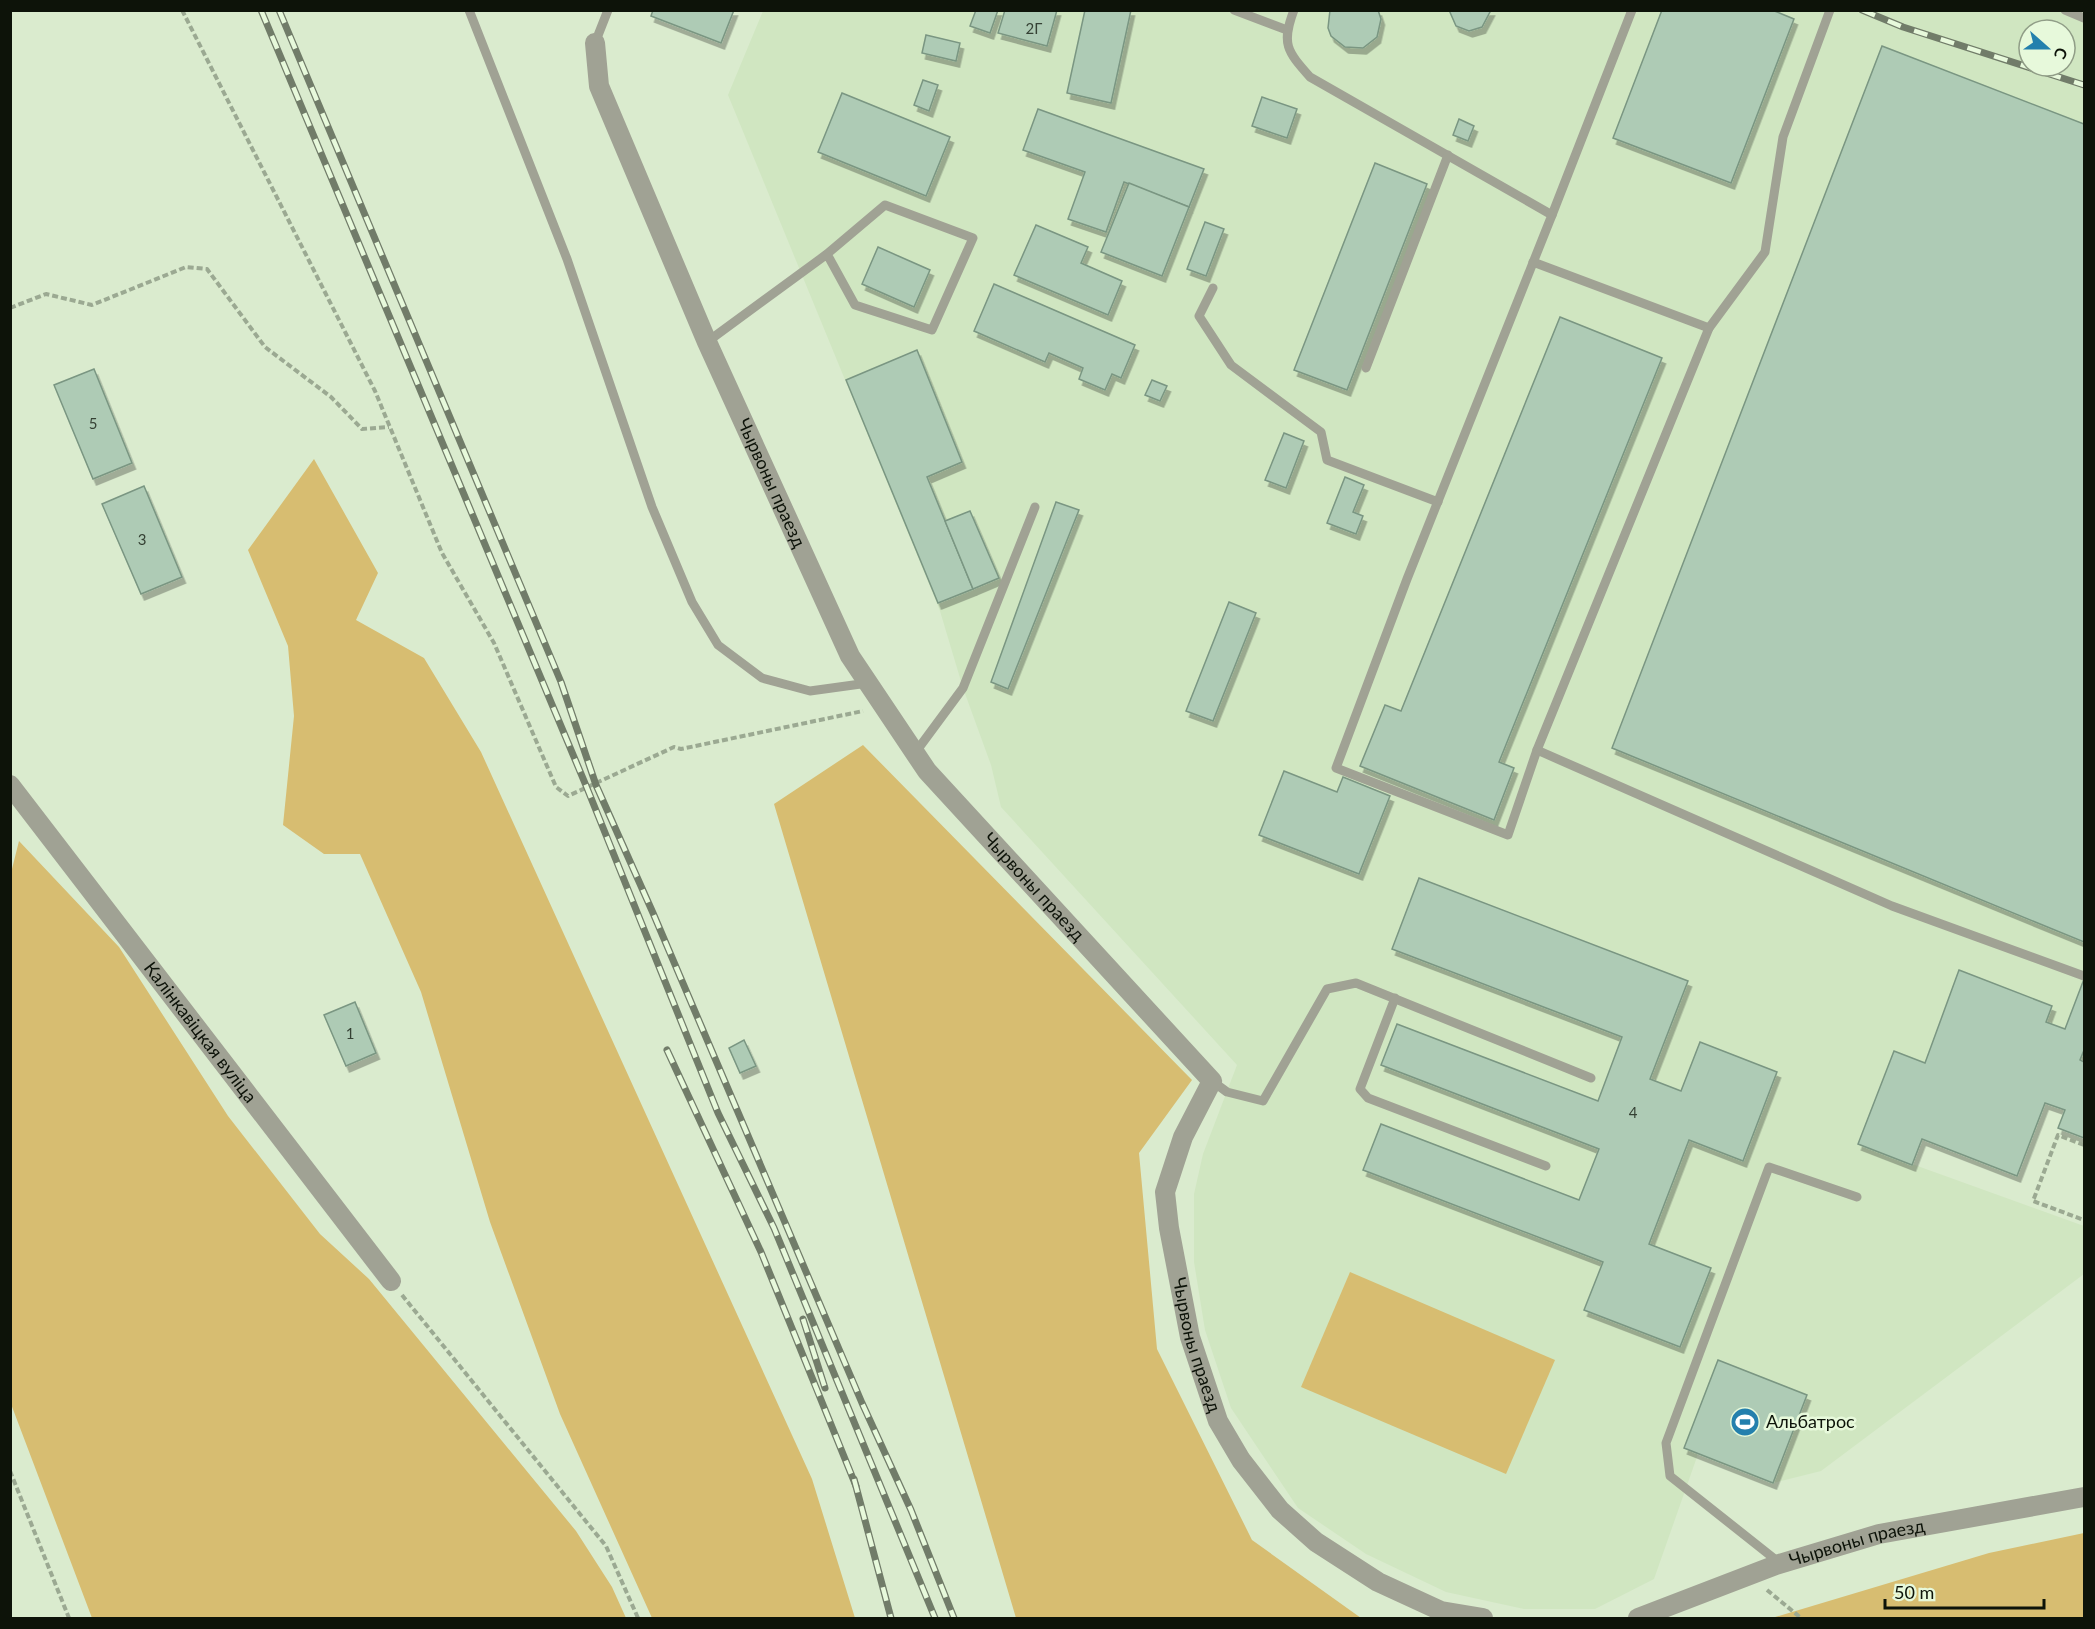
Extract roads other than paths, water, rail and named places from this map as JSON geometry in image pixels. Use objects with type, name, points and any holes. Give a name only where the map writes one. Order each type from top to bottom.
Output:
[{"type":"street","name":"Чырвоны праезд","points":[[595,43],[599,86],[706,342],[850,656],[927,771],[1212,1081],[1183,1137],[1165,1192],[1169,1228],[1190,1337],[1218,1420],[1241,1460],[1280,1510],[1316,1542],[1378,1582],[1441,1611],[1483,1618]]},
{"type":"street","name":"Калінкавіцкая вуліца","points":[[10,785],[391,1281]]},
{"type":"street","name":"Чырвоны праезд","points":[[1638,1618],[1781,1564],[1879,1533],[2085,1497]]},
{"type":"lane","points":[[469,10],[567,259],[652,507],[692,602],[718,645],[762,678],[810,691],[868,683]]},
{"type":"lane","points":[[595,43],[608,10]]},
{"type":"lane","points":[[1234,10],[1287,30]]},
{"type":"lane","points":[[1294,10],[1287,30],[1288,52],[1310,76],[1552,215]]},
{"type":"lane","points":[[1632,10],[1336,768],[1508,835],[1538,750],[1708,328],[1765,252],[1784,137],[1830,10]]},
{"type":"lane","points":[[2065,10],[2085,18]]},
{"type":"lane","points":[[1366,368],[1448,155]]},
{"type":"lane","points":[[706,342],[827,254],[885,205],[973,238],[932,330],[855,305],[827,254]]},
{"type":"lane","points":[[1533,262],[1708,328]]},
{"type":"lane","points":[[1213,288],[1199,316],[1231,365],[1322,432],[1327,460],[1438,502]]},
{"type":"lane","points":[[915,753],[963,688],[1035,507]]},
{"type":"lane","points":[[1538,750],[1892,906],[2085,976]]},
{"type":"lane","points":[[1212,1081],[1227,1092],[1263,1101],[1327,989],[1356,983],[1591,1078]]},
{"type":"lane","points":[[1395,998],[1360,1089],[1368,1098],[1546,1166]]},
{"type":"lane","points":[[1781,1564],[1670,1476],[1666,1443],[1769,1167],[1857,1197]]},
{"type":"railway","points":[[261,10],[587,788],[718,1113],[774,1228],[935,1618]]},
{"type":"railway","points":[[279,10],[561,682],[596,785],[862,1403],[911,1510],[954,1618]]},
{"type":"railway","points":[[1862,10],[1903,27],[2084,85]]},
{"type":"railway","points":[[667,1050],[761,1252],[856,1486]]},
{"type":"railway","points":[[803,1319],[825,1388]]},
{"type":"railway","points":[[854,1479],[891,1618]]},
{"type":"place","name":"Альбатрос","points":[[1745,1422]]}]
